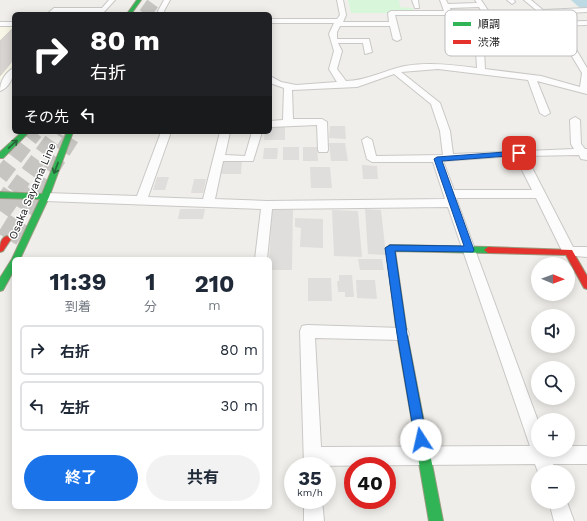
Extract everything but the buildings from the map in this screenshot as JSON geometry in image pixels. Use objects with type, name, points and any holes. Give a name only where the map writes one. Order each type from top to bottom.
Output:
[{"type":"main road","points":[[130,12],[139,0]]},
{"type":"main road","points":[[0,156],[24,134]]},
{"type":"main road","name":"Osaka Sayama Line","points":[[17,257],[45,197],[69,134]]},
{"type":"main road","points":[[0,195],[45,197]]},
{"type":"main road","points":[[0,250],[7,239]]},
{"type":"main road","points":[[436,521],[402,334],[390,248],[569,252],[587,285]]},
{"type":"main road","points":[[0,287],[12,266]]},
{"type":"street","points":[[72,10],[79,0]]},
{"type":"street","points":[[161,12],[167,0]]},
{"type":"street","points":[[340,0],[343,14],[331,36],[338,51],[338,58],[334,62],[333,69],[343,84]]},
{"type":"street","points":[[527,0],[539,10]]},
{"type":"street","points":[[52,12],[54,10],[102,12],[116,2]]},
{"type":"street","points":[[444,3],[479,3]]},
{"type":"street","points":[[577,10],[587,10]]},
{"type":"street","points":[[397,39],[391,13],[445,13]]},
{"type":"street","points":[[272,21],[394,24]]},
{"type":"street","points":[[577,23],[587,23]]},
{"type":"street","points":[[0,24],[12,24]]},
{"type":"street","points":[[334,41],[366,41],[368,52]]},
{"type":"street","points":[[480,56],[481,71]]},
{"type":"street","points":[[272,81],[288,87],[357,84],[395,71],[431,66],[532,78],[586,90],[586,73],[576,56]]},
{"type":"street","points":[[395,71],[435,103],[445,130],[443,158],[451,198],[531,424]]},
{"type":"street","points":[[0,88],[12,73]]},
{"type":"street","points":[[532,78],[545,113]]},
{"type":"street","points":[[288,87],[288,122]]},
{"type":"street","points":[[575,120],[576,144],[585,155]]},
{"type":"street","points":[[272,124],[288,122],[322,122],[323,150]]},
{"type":"street","points":[[141,200],[165,134]]},
{"type":"street","points":[[208,203],[225,134]]},
{"type":"street","points":[[219,158],[249,159],[256,134]]},
{"type":"street","points":[[367,140],[372,159],[443,158],[519,153],[585,155]]},
{"type":"street","points":[[519,153],[569,252],[587,252]]},
{"type":"street","points":[[45,197],[266,205],[540,194]]},
{"type":"street","points":[[261,257],[266,205]]},
{"type":"street","points":[[313,457],[307,331],[402,334]]},
{"type":"street","points":[[336,460],[531,450]]},
{"type":"street","points":[[575,454],[587,455]]},
{"type":"street","points":[[313,509],[314,521]]},
{"type":"street","points":[[560,509],[564,521]]},
{"type":"shaded area","points":[[0,25],[12,25],[12,66],[0,80]]},
{"type":"shaded area","points":[[272,122],[285,122],[285,140],[264,140],[265,134],[272,134]]},
{"type":"shaded area","points":[[330,126],[345,126],[346,139],[329,138]]},
{"type":"shaded area","points":[[329,143],[345,143],[348,161],[331,161]]},
{"type":"shaded area","points":[[283,147],[299,147],[299,160],[283,160]]},
{"type":"shaded area","points":[[303,147],[317,147],[318,161],[303,161]]},
{"type":"shaded area","points":[[264,148],[278,148],[277,159],[263,159]]},
{"type":"shaded area","points":[[223,160],[242,160],[241,174],[220,174]]},
{"type":"shaded area","points":[[362,165],[377,166],[378,179],[363,179]]},
{"type":"shaded area","points":[[310,167],[330,167],[332,188],[311,188]]},
{"type":"shaded area","points":[[157,177],[169,177],[165,190],[153,190]]},
{"type":"shaded area","points":[[194,179],[206,179],[203,193],[191,193]]},
{"type":"shaded area","points":[[180,209],[205,209],[203,219],[178,219]]},
{"type":"shaded area","points":[[365,209],[381,210],[386,255],[368,254]]},
{"type":"shaded area","points":[[272,210],[293,210],[292,270],[272,270],[272,257],[269,257]]},
{"type":"shaded area","points":[[332,210],[358,211],[362,257],[334,256]]},
{"type":"shaded area","points":[[295,218],[323,219],[323,248],[300,247],[301,228],[295,227]]},
{"type":"shaded area","points":[[358,259],[382,259],[384,270],[360,270]]},
{"type":"shaded area","points":[[339,275],[352,275],[354,297],[345,297],[345,292],[338,292],[337,281],[339,281]]},
{"type":"shaded area","points":[[308,278],[331,278],[332,301],[308,301]]},
{"type":"shaded area","points":[[356,280],[375,280],[377,299],[357,298]]},
{"type":"green space","points":[[348,0],[399,0],[400,7],[413,8],[414,13],[351,13]]},
{"type":"waterway","points":[[579,0],[587,6]]},
{"type":"tunnel","points":[[146,12],[155,0]]},
{"type":"tunnel","points":[[0,177],[33,134]]},
{"type":"tunnel","points":[[14,192],[57,134]]},
{"type":"tunnel","points":[[37,192],[74,134]]},
{"type":"tunnel","points":[[0,211],[14,191]]},
{"type":"tunnel","points":[[7,239],[37,191]]},
{"type":"traffic: fast","points":[[130,12],[139,0]]},
{"type":"traffic: fast","points":[[0,156],[24,134]]},
{"type":"traffic: fast","points":[[17,257],[45,197],[69,134]]},
{"type":"traffic: fast","points":[[0,195],[45,197]]},
{"type":"traffic: fast","points":[[436,521],[402,334],[390,248],[488,250]]},
{"type":"traffic: fast","points":[[0,287],[12,266]]},
{"type":"traffic: jam","points":[[0,249],[7,239]]},
{"type":"traffic: jam","points":[[488,250],[569,252],[587,285]]},
{"type":"route","points":[[421,440],[402,334],[390,248],[470,250],[437,159],[519,153]]}]
